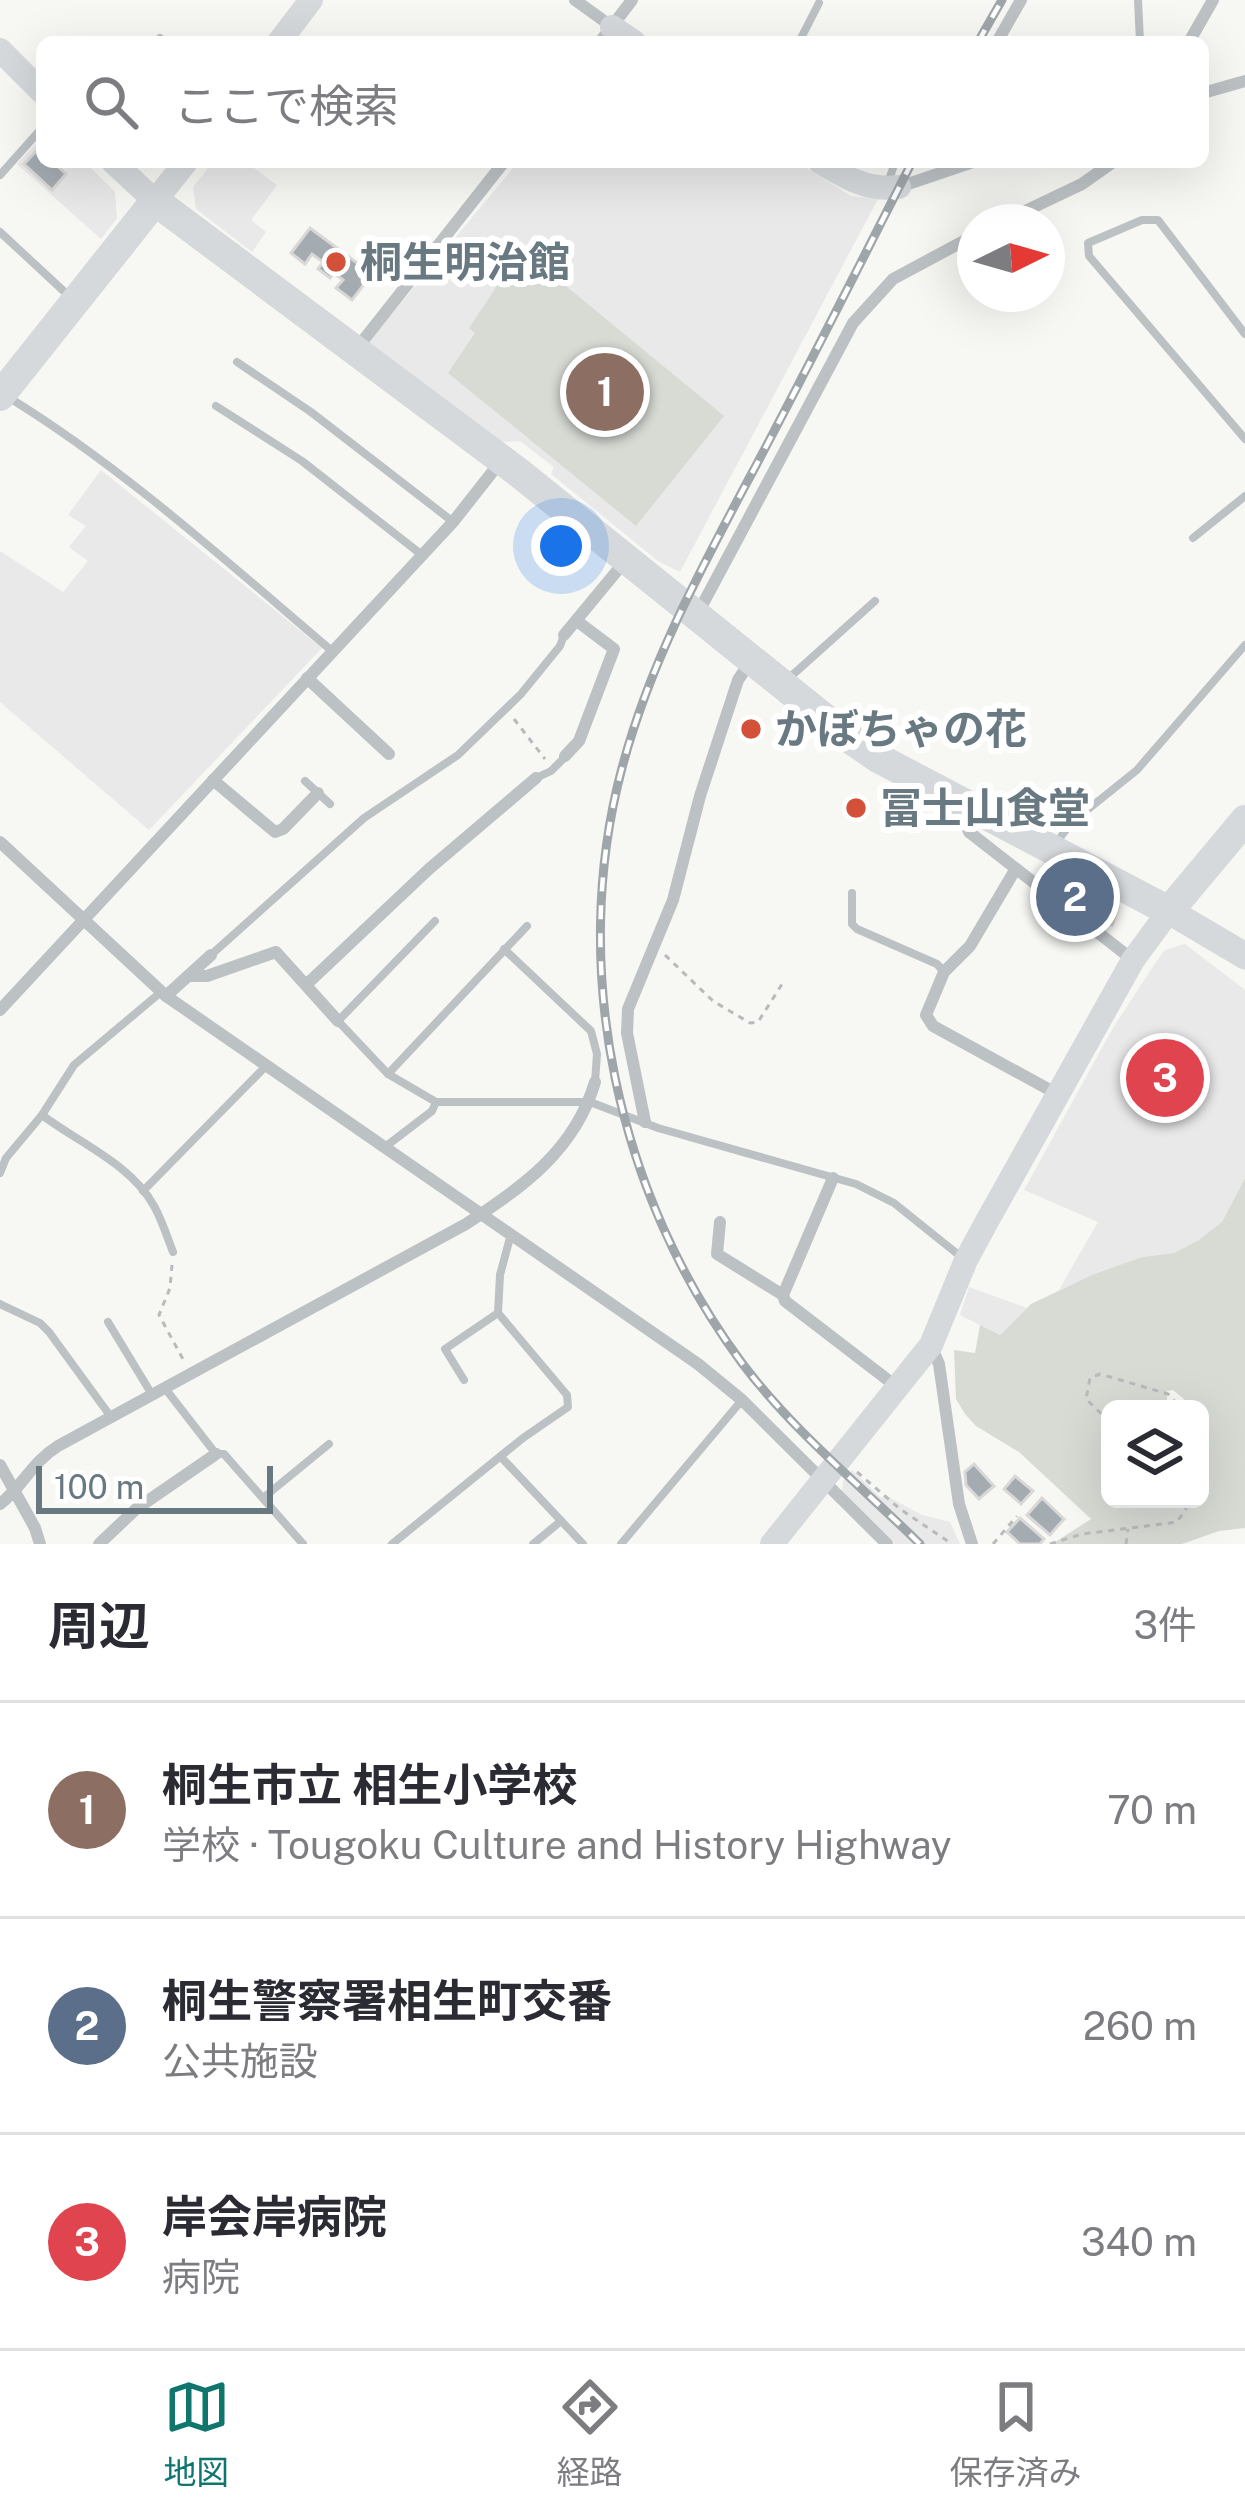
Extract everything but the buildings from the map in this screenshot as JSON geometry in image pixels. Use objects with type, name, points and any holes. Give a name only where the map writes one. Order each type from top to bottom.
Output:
[{"type":"highway","points":[[1,394],[155,201],[502,460],[878,758],[1169,911],[1245,820]]},
{"type":"main road","points":[[1169,911],[1245,956]]},
{"type":"street","points":[[284,36],[311,0]]},
{"type":"street","points":[[574,0],[606,34],[632,0]]},
{"type":"street","points":[[1000,36],[1021,0]]},
{"type":"street","points":[[1193,36],[1213,0]]},
{"type":"street","points":[[0,50],[36,86]]},
{"type":"street","points":[[1209,91],[1245,80]]},
{"type":"street","points":[[119,168],[155,201],[182,168]]},
{"type":"street","points":[[354,352],[499,168]]},
{"type":"street","points":[[831,168],[859,184],[937,168]]},
{"type":"street","points":[[1040,204],[1105,168]]},
{"type":"street","points":[[698,613],[845,336],[882,288],[957,244]]},
{"type":"street","points":[[0,1010],[453,522],[502,460]]},
{"type":"street","points":[[564,635],[627,559]]},
{"type":"street","points":[[565,755],[579,741],[614,649],[577,621]]},
{"type":"street","points":[[645,1122],[627,1021],[673,900],[738,680],[753,658]]},
{"type":"street","points":[[307,678],[389,754]]},
{"type":"street","points":[[307,984],[429,869],[536,778]]},
{"type":"street","points":[[213,780],[275,832],[318,793]]},
{"type":"street","points":[[971,805],[964,820],[968,832],[1133,960]]},
{"type":"street","points":[[0,842],[164,994],[698,1364],[742,1400],[886,1544]]},
{"type":"street","points":[[1016,871],[970,946],[944,972],[926,1015],[928,1021],[1059,1095]]},
{"type":"street","points":[[772,1544],[931,1345],[966,1260],[1133,960],[1169,911]]},
{"type":"street","points":[[188,976],[207,976],[276,952],[338,1021]]},
{"type":"street","points":[[164,994],[211,955]]},
{"type":"street","points":[[0,1504],[16,1492],[39,1458],[523,1187],[553,1159],[590,1102],[596,1082]]},
{"type":"street","points":[[783,1295],[833,1178]]},
{"type":"street","points":[[720,1222],[717,1254],[783,1295],[898,1388]]},
{"type":"street","points":[[931,1345],[939,1364],[959,1504],[972,1544]]},
{"type":"street","points":[[99,1544],[136,1509],[216,1454]]},
{"type":"street","points":[[0,1465],[40,1544]]},
{"type":"street","points":[[35,1528],[50,1544]]},
{"type":"lane","points":[[1138,0],[1140,36]]},
{"type":"lane","points":[[802,36],[819,4]]},
{"type":"lane","points":[[0,175],[36,135]]},
{"type":"lane","points":[[1245,334],[1158,220],[1142,220],[1088,243],[1089,256],[1245,439]]},
{"type":"lane","points":[[0,232],[75,302]]},
{"type":"lane","points":[[237,362],[311,412],[453,522]]},
{"type":"lane","points":[[1,394],[101,460],[332,651]]},
{"type":"lane","points":[[216,406],[302,461],[422,555]]},
{"type":"lane","points":[[1193,538],[1245,496]]},
{"type":"lane","points":[[784,685],[802,663],[875,601]]},
{"type":"lane","points":[[211,955],[364,818],[458,755],[504,710],[560,646],[564,635]]},
{"type":"lane","points":[[1052,849],[1071,823],[1137,770],[1245,645]]},
{"type":"lane","points":[[536,778],[551,771],[565,755]]},
{"type":"lane","points":[[305,781],[330,805]]},
{"type":"lane","points":[[852,893],[852,924],[857,929],[937,964],[944,972]]},
{"type":"lane","points":[[435,921],[338,1021],[388,1073],[436,1102],[590,1102],[856,1184],[894,1203],[966,1260]]},
{"type":"lane","points":[[388,1073],[526,926]]},
{"type":"lane","points":[[504,949],[591,1031],[597,1054],[596,1082]]},
{"type":"lane","points":[[0,1173],[74,1065],[164,994]]},
{"type":"lane","points":[[143,1191],[265,1067]]},
{"type":"lane","points":[[385,1147],[432,1111],[436,1102]]},
{"type":"lane","points":[[41,1115],[106,1157],[143,1191],[155,1207],[172,1252]]},
{"type":"lane","points":[[392,1544],[565,1411],[570,1402],[498,1313],[500,1275],[511,1234]]},
{"type":"lane","points":[[0,1304],[49,1332],[111,1417]]},
{"type":"lane","points":[[464,1379],[445,1348],[498,1313]]},
{"type":"lane","points":[[108,1322],[158,1390],[216,1454],[224,1454],[303,1544]]},
{"type":"lane","points":[[621,1544],[742,1400]]},
{"type":"lane","points":[[263,1498],[329,1444]]},
{"type":"lane","points":[[501,1456],[583,1544]]},
{"type":"lane","points":[[533,1544],[561,1521]]},
{"type":"lane","points":[[863,1544],[870,1528]]},
{"type":"path","points":[[504,710],[547,762],[559,753],[565,755]]},
{"type":"path","points":[[652,948],[673,961],[713,1001],[750,1023],[758,1022],[784,981]]},
{"type":"path","points":[[172,1252],[171,1283],[159,1315],[190,1373]]},
{"type":"path","points":[[1101,1413],[1086,1399],[1090,1378],[1100,1374],[1168,1394],[1173,1400]]},
{"type":"path","points":[[851,1466],[883,1496],[952,1544]]},
{"type":"path","points":[[1050,1544],[1082,1534],[1177,1522],[1185,1508]]},
{"type":"path","points":[[993,1544],[1017,1516]]},
{"type":"path","points":[[1126,1544],[1128,1529]]},
{"type":"shaded area","points":[[36,143],[36,168],[91,168],[115,192],[117,218],[101,239],[17,164]]},
{"type":"shaded area","points":[[208,168],[254,168],[277,185],[251,220],[266,232],[252,252],[196,209],[193,187]]},
{"type":"shaded area","points":[[513,168],[807,168],[851,196],[878,199],[680,572],[658,561],[551,474],[554,467],[520,441],[502,442],[367,344]]},
{"type":"shaded area","points":[[516,245],[724,416],[636,526],[448,373],[475,333],[469,328],[501,280],[493,272]]},
{"type":"shaded area","points":[[101,470],[322,648],[149,830],[0,702],[0,551],[63,592],[88,561],[69,547],[86,526],[68,515]]},
{"type":"shaded area","points":[[1185,944],[1245,990],[1245,1178],[1222,1222],[1199,1240],[1174,1253],[1141,1257],[1059,1290],[1098,1222],[1024,1190],[1113,1028],[1156,962],[1165,950]]},
{"type":"shaded area","points":[[1245,1178],[1245,1528],[1182,1544],[1052,1544],[1091,1519],[1019,1452],[965,1414],[956,1399],[954,1350],[975,1353],[980,1325],[1000,1335],[1031,1304],[1092,1275],[1142,1257],[1174,1253],[1222,1222]]},
{"type":"shaded area","points":[[969,1287],[1027,1308],[1000,1335],[960,1315]]},
{"type":"shaded area","points":[[852,1470],[881,1498],[885,1495],[922,1515],[950,1522],[960,1544],[894,1544],[842,1494],[843,1481]]},
{"type":"railway","points":[[981,36],[1002,0]]},
{"type":"railway","points":[[909,168],[707,558],[650,682],[622,768],[607,845],[601,923],[604,1001],[615,1079],[635,1155],[663,1228],[699,1298],[742,1363],[783,1412],[920,1544]]},
{"type":"place","name":"桐生明治館","points":[[336,262]]},
{"type":"place","name":"桐生市立 相生小学校","points":[[605,392]]},
{"type":"place","name":"かぼちゃの花","points":[[751,729]]},
{"type":"place","name":"冨士山食堂","points":[[856,808]]},
{"type":"place","name":"桐生警察署相生町交番","points":[[1075,897]]},
{"type":"place","name":"岸会岸病院","points":[[1165,1078]]}]
